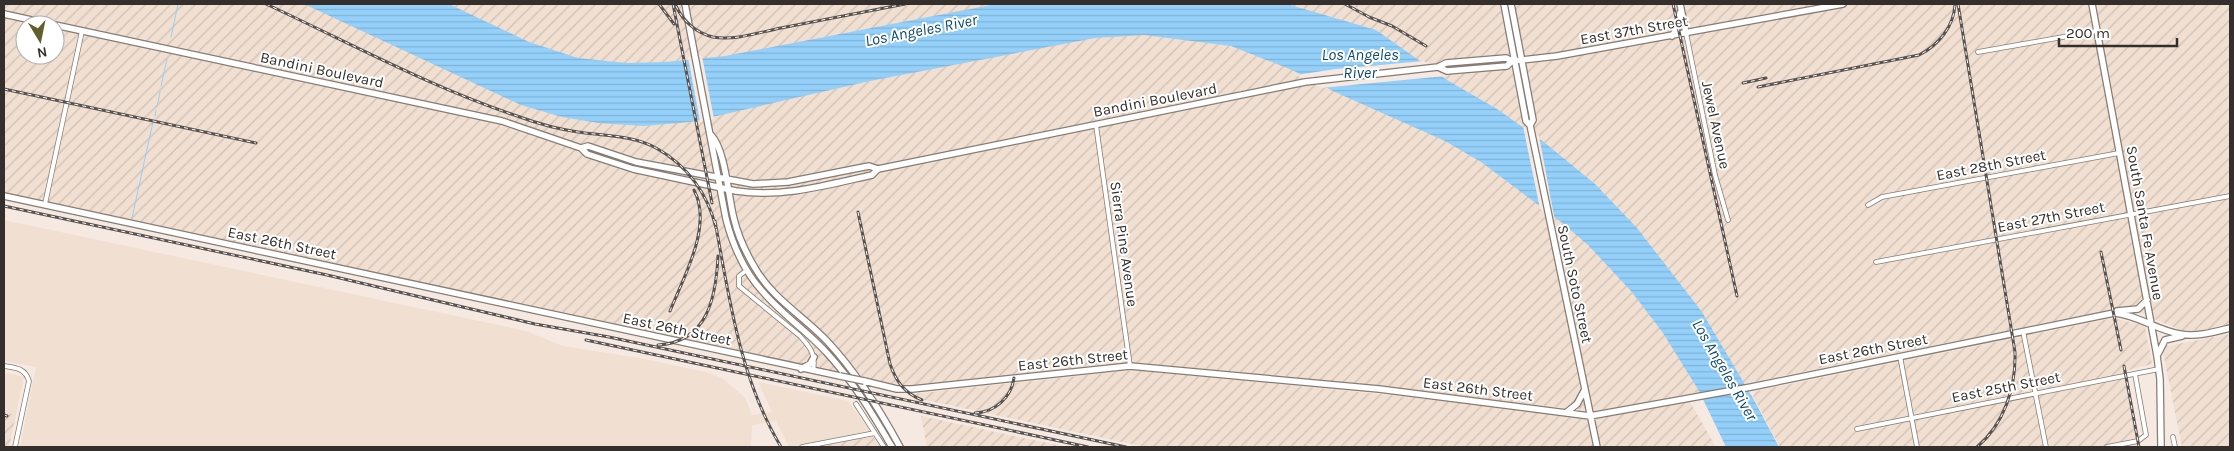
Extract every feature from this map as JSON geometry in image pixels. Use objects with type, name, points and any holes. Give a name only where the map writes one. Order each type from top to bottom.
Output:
[{"type":"main road","points":[[685,4],[711,135],[710,140],[714,162],[732,239],[747,270],[763,293],[810,336],[839,366],[874,416],[892,447]]},
{"type":"main road","name":"South Soto Street","points":[[1504,4],[1516,61],[1533,120],[1530,125],[1597,447]]},
{"type":"main road","name":"South Soto Street","points":[[1511,4],[1516,61]]},
{"type":"main road","name":"East 37th Street","points":[[1516,61],[1578,53],[1843,4]]},
{"type":"main road","name":"South Santa Fe Avenue","points":[[2092,4],[2157,356],[2161,447]]},
{"type":"main road","points":[[1680,6],[1686,33]]},
{"type":"main road","points":[[1672,36],[1679,24],[1680,6]]},
{"type":"main road","name":"Bandini Boulevard","points":[[65,27],[502,120],[581,148],[586,154],[633,170],[753,193],[788,192],[872,175],[878,169]]},
{"type":"main road","name":"Bandini Boulevard","points":[[581,148],[588,146],[636,162],[726,180],[772,184],[869,166],[878,169],[1305,82],[1438,67],[1446,63],[1506,58],[1516,61]]},
{"type":"main road","points":[[711,135],[715,139],[720,154],[736,228],[757,272],[780,299],[817,331],[836,352],[885,419],[900,447]]},
{"type":"main road","points":[[706,176],[713,169],[714,162]]},
{"type":"main road","name":"East 26th Street","points":[[4,196],[898,389],[1130,366],[1379,389],[1590,416],[1751,387],[2106,314],[2132,315],[2151,323]]},
{"type":"main road","points":[[2106,314],[2138,308],[2147,300]]},
{"type":"main road","points":[[2151,323],[2170,332],[2191,335]]},
{"type":"main road","points":[[2157,356],[2165,340],[2230,328]]},
{"type":"main road","points":[[801,369],[810,364],[814,357]]},
{"type":"main road","points":[[1567,412],[1577,404],[1584,391]]},
{"type":"street","points":[[45,204],[82,31]]},
{"type":"street","points":[[1978,52],[2097,31]]},
{"type":"street","name":"Jewel Avenue","points":[[1686,33],[1717,182],[1728,220]]},
{"type":"street","name":"Sierra Pine Avenue","points":[[1096,124],[1130,366]]},
{"type":"street","name":"East 28th Street","points":[[1868,205],[1882,197],[2119,153]]},
{"type":"street","name":"East 27th Street","points":[[1876,262],[2230,196]]},
{"type":"street","points":[[747,270],[739,276],[739,286],[800,336],[811,349],[814,357],[813,371]]},
{"type":"street","points":[[2023,331],[2046,447]]},
{"type":"street","points":[[1900,356],[1917,447]]},
{"type":"street","points":[[4,366],[22,370],[27,373],[29,381],[15,447]]},
{"type":"street","name":"East 25th Street","points":[[1858,429],[2159,369]]},
{"type":"street","points":[[2107,447],[2138,441],[2146,435],[2135,374]]},
{"type":"street","points":[[856,404],[884,447]]},
{"type":"street","points":[[802,447],[817,446],[875,433]]},
{"type":"street","points":[[2173,437],[2175,447]]},
{"type":"shaded area","points":[[4,4],[2230,4],[2230,325],[2202,331],[2181,330],[2132,310],[2110,310],[1762,380],[1596,411],[1135,364],[1106,364],[907,386],[4,195]]},
{"type":"shaded area","points":[[4,220],[526,331],[563,346],[639,358],[706,372],[722,378],[745,398],[752,415],[772,412],[758,382],[848,401],[870,431],[789,447],[776,421],[752,425],[751,447],[20,447],[36,367],[4,361]]},
{"type":"shaded area","points":[[2113,318],[2145,326],[2152,364],[2124,371],[2138,447],[1780,447],[1753,396],[1756,391]]},
{"type":"shaded area","points":[[2230,334],[2230,447],[2182,447],[2162,347]]},
{"type":"shaded area","points":[[1134,370],[1450,401],[1595,419],[1690,402],[1716,447],[1146,447],[925,400],[913,394]]},
{"type":"shaded area","points":[[4,372],[24,377],[16,415],[4,412]]},
{"type":"shaded area","points":[[4,412],[16,415],[9,447],[4,447]]},
{"type":"shaded area","points":[[921,416],[1066,447],[927,447]]},
{"type":"shaded area","points":[[873,436],[880,447],[817,447]]},
{"type":"water","name":"Los Angeles River","points":[[304,4],[449,4],[529,42],[578,58],[626,63],[667,62],[725,56],[996,4],[1287,4],[1376,30],[1447,80],[1497,109],[1545,143],[1595,184],[1637,228],[1702,312],[1754,400],[1779,447],[1726,447],[1699,391],[1663,333],[1631,291],[1588,245],[1561,222],[1481,162],[1445,141],[1335,92],[1292,70],[1231,46],[1144,35],[1095,38],[870,81],[690,122],[644,126],[598,123],[562,117],[521,105]]},
{"type":"pier","points":[[702,56],[714,119],[700,122],[688,57]]},
{"type":"pier","points":[[1424,61],[1445,76],[1321,88],[1296,75],[1336,69]]},
{"type":"pier","points":[[1523,126],[1539,136],[1555,221],[1540,209]]},
{"type":"waterway","points":[[171,37],[178,4]]},
{"type":"waterway","points":[[161,86],[167,59]]},
{"type":"waterway","points":[[157,107],[160,92]]},
{"type":"waterway","points":[[155,116],[156,110]]},
{"type":"waterway","points":[[132,218],[153,122]]},
{"type":"railway","points":[[266,4],[423,79],[527,120],[578,132],[628,138],[656,148],[677,163],[695,182],[708,204],[716,228]]},
{"type":"railway","points":[[659,4],[674,24]]},
{"type":"railway","points":[[673,4],[712,203]]},
{"type":"railway","points":[[676,6],[682,17],[701,33],[713,37],[730,38],[905,4]]},
{"type":"railway","points":[[1345,4],[1369,17],[1392,26],[1426,46]]},
{"type":"railway","points":[[1673,4],[1737,296]]},
{"type":"railway","points":[[1758,87],[1919,55],[1933,46],[1944,34],[1952,20],[1955,4]]},
{"type":"railway","points":[[1958,4],[2015,352],[2011,392],[1994,428],[1977,447]]},
{"type":"railway","points":[[1743,83],[1766,78]]},
{"type":"railway","points":[[4,89],[256,143]]},
{"type":"railway","points":[[670,311],[689,267],[698,235],[699,204],[694,190]]},
{"type":"railway","points":[[4,206],[327,275],[535,324],[609,337],[1126,447]]},
{"type":"railway","points":[[858,212],[890,364],[902,386],[910,394],[922,400]]},
{"type":"railway","points":[[715,221],[731,308],[746,366],[755,394],[781,447]]},
{"type":"railway","points":[[2101,252],[2121,350]]},
{"type":"railway","points":[[658,345],[675,342],[688,336],[706,315],[715,287],[718,256]]},
{"type":"railway","points":[[586,340],[1088,447]]},
{"type":"railway","points":[[2124,366],[2139,447]]},
{"type":"railway","points":[[975,413],[989,410],[1001,403],[1006,398],[1014,378]]}]
